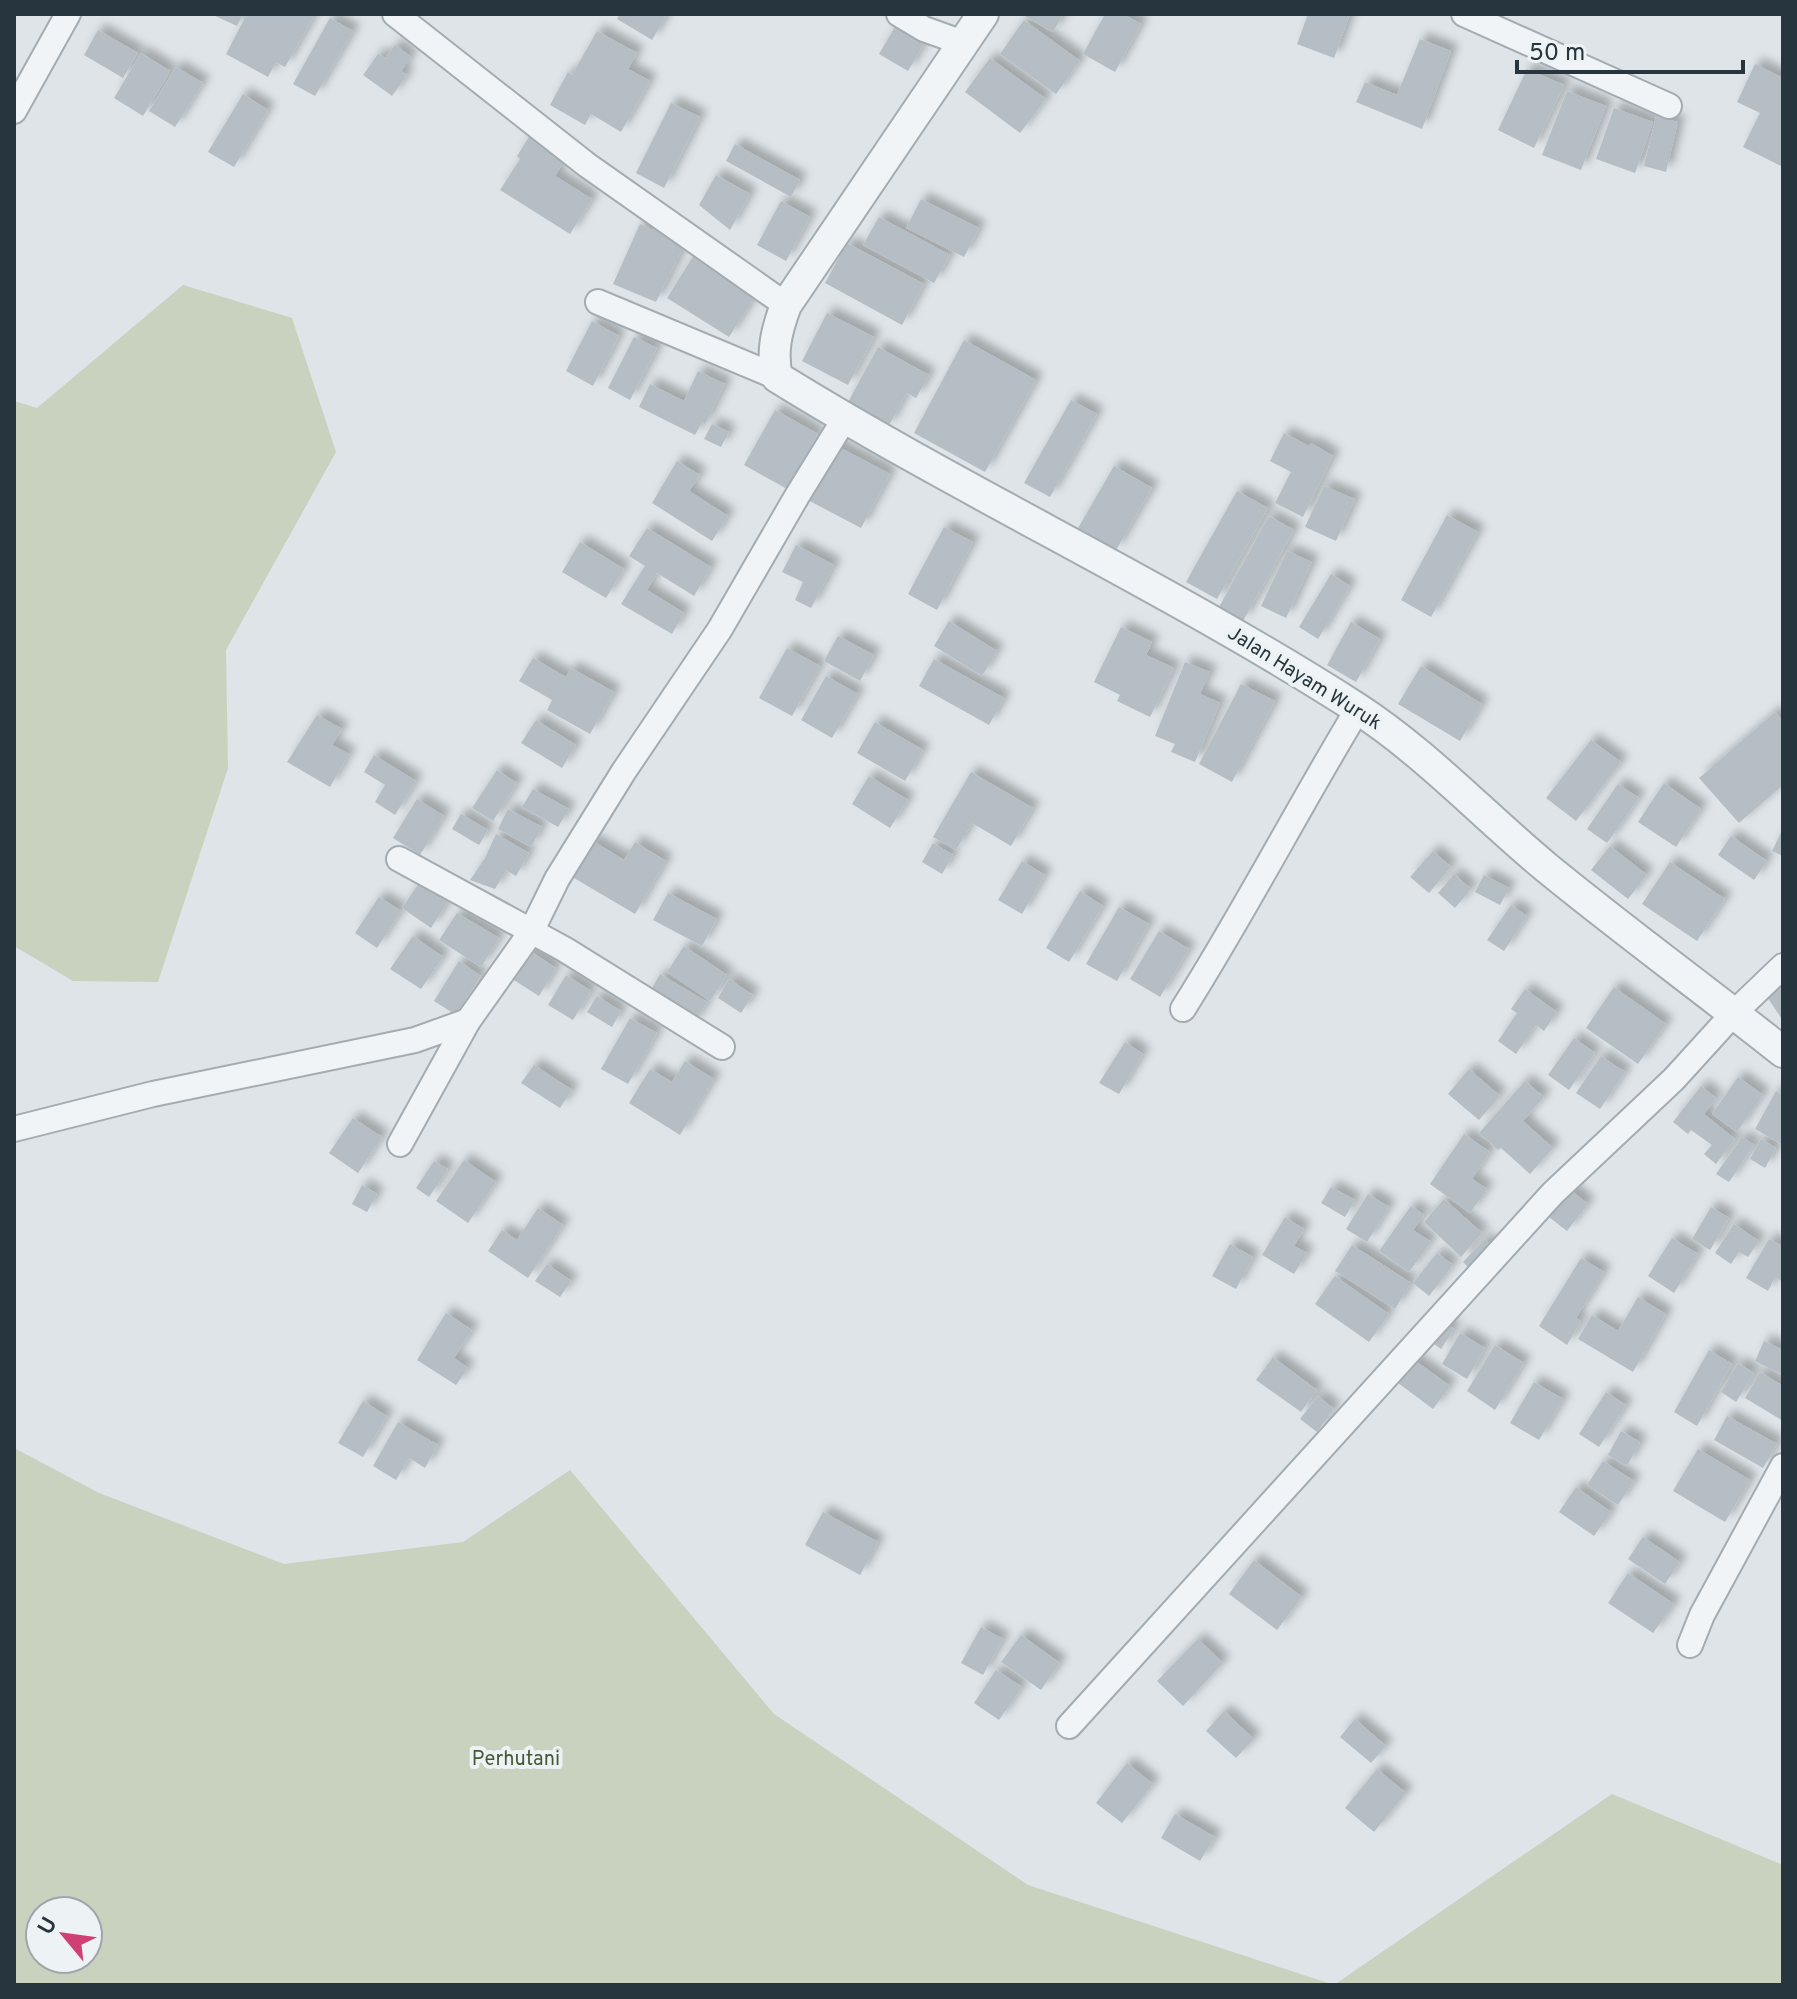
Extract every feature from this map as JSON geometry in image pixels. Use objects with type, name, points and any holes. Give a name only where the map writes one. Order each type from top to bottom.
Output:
[{"type":"street","points":[[14,111],[68,14]]},
{"type":"street","points":[[395,14],[587,165],[786,305]]},
{"type":"street","points":[[899,14],[924,29],[963,43]]},
{"type":"street","points":[[777,377],[774,365],[777,331],[786,305],[983,14]]},
{"type":"street","points":[[1464,14],[1669,106]]},
{"type":"street","points":[[598,302],[777,377]]},
{"type":"street","name":"Jalan Hayam Wuruk","points":[[777,377],[845,418],[1161,591],[1358,709],[1407,746],[1548,868],[1783,1052]]},
{"type":"street","points":[[400,1144],[468,1021],[531,932],[565,866],[624,771],[720,629],[845,418]]},
{"type":"street","points":[[1183,1009],[1231,933],[1358,709]]},
{"type":"street","points":[[399,859],[564,949],[722,1047]]},
{"type":"street","points":[[1069,1726],[1553,1193],[1674,1079],[1734,1013],[1783,966]]},
{"type":"street","points":[[14,1129],[153,1094],[415,1040],[468,1021]]},
{"type":"street","points":[[1690,1645],[1708,1603],[1783,1466]]},
{"type":"green space","points":[[183,285],[292,318],[336,452],[226,650],[228,768],[158,982],[73,981],[14,946],[14,401],[37,408]]},
{"type":"green space","name":"Perhutani","points":[[14,1448],[99,1493],[284,1564],[463,1542],[570,1470],[774,1714],[1028,1885],[1334,1985],[14,1985]]},
{"type":"green space","points":[[1612,1794],[1783,1865],[1783,1985],[1334,1985]]},
{"type":"building","points":[[211,14],[243,14],[237,26]]},
{"type":"building","points":[[247,14],[314,16],[285,67],[276,62],[268,77],[226,54]]},
{"type":"building","points":[[620,14],[667,14],[652,40],[617,19]]},
{"type":"building","points":[[1021,14],[1063,14],[1053,32]]},
{"type":"building","points":[[1105,14],[1123,14],[1141,24],[1115,72],[1083,54]]},
{"type":"building","points":[[1308,14],[1350,14],[1334,58],[1297,44]]},
{"type":"building","points":[[330,18],[353,31],[315,96],[293,84]]},
{"type":"building","points":[[1024,20],[1080,61],[1056,94],[1000,54]]},
{"type":"building","points":[[895,27],[924,44],[908,71],[879,54]]},
{"type":"building","points":[[98,30],[138,53],[123,78],[84,55]]},
{"type":"building","points":[[597,31],[637,53],[628,69],[650,81],[621,132],[591,114],[585,125],[550,105],[568,72],[572,75]]},
{"type":"building","points":[[1420,39],[1451,51],[1422,129],[1356,102],[1365,82],[1397,95]]},
{"type":"building","points":[[395,45],[411,57],[401,71],[407,75],[392,96],[363,75],[378,54],[385,58]]},
{"type":"building","points":[[141,53],[170,71],[143,116],[114,98]]},
{"type":"building","points":[[990,58],[1046,99],[1020,133],[965,92]]},
{"type":"building","points":[[1755,64],[1783,78],[1781,166],[1743,147],[1760,113],[1737,102]]},
{"type":"building","points":[[176,67],[203,83],[175,127],[149,111]]},
{"type":"building","points":[[1527,69],[1564,85],[1534,148],[1498,130]]},
{"type":"building","points":[[1567,91],[1606,106],[1581,170],[1542,155]]},
{"type":"building","points":[[243,94],[268,110],[234,167],[208,152]]},
{"type":"building","points":[[671,103],[700,117],[664,188],[636,173]]},
{"type":"building","points":[[1614,108],[1653,122],[1635,173],[1596,159]]},
{"type":"building","points":[[1656,117],[1678,122],[1666,172],[1644,166]]},
{"type":"building","points":[[532,132],[568,155],[555,176],[592,199],[570,234],[500,190],[520,159],[517,156]]},
{"type":"building","points":[[735,144],[800,180],[791,197],[726,161]]},
{"type":"building","points":[[716,175],[750,194],[730,230],[699,205]]},
{"type":"building","points":[[921,199],[979,228],[964,257],[906,228]]},
{"type":"building","points":[[781,201],[810,217],[786,261],[757,245]]},
{"type":"building","points":[[879,217],[950,255],[934,283],[863,245]]},
{"type":"building","points":[[640,224],[685,244],[656,302],[613,284]]},
{"type":"building","points":[[847,243],[924,284],[902,325],[825,283]]},
{"type":"building","points":[[697,250],[759,290],[729,337],[667,298]]},
{"type":"building","points":[[827,313],[874,337],[848,385],[802,361]]},
{"type":"building","points":[[592,321],[619,336],[593,386],[566,371]]},
{"type":"building","points":[[634,337],[657,348],[630,400],[608,388]]},
{"type":"building","points":[[964,340],[1036,380],[985,472],[914,433]]},
{"type":"building","points":[[878,347],[929,375],[916,398],[907,393],[888,427],[847,404]]},
{"type":"building","points":[[698,371],[725,384],[705,424],[702,422],[695,435],[639,407],[650,384],[684,401]]},
{"type":"building","points":[[1071,400],[1097,414],[1050,497],[1024,483]]},
{"type":"building","points":[[775,410],[818,434],[787,489],[744,465]]},
{"type":"building","points":[[712,424],[729,432],[721,447],[704,439]]},
{"type":"building","points":[[1284,433],[1309,446],[1311,443],[1333,456],[1303,517],[1275,503],[1291,472],[1270,461]]},
{"type":"building","points":[[833,444],[890,474],[861,528],[804,498]]},
{"type":"building","points":[[677,461],[700,475],[689,491],[728,516],[712,541],[652,503]]},
{"type":"building","points":[[1114,466],[1152,488],[1116,550],[1078,528]]},
{"type":"building","points":[[1324,486],[1355,499],[1336,541],[1305,527]]},
{"type":"building","points":[[1237,491],[1268,508],[1217,599],[1186,582]]},
{"type":"building","points":[[1447,515],[1478,532],[1431,617],[1401,600]]},
{"type":"building","points":[[1269,516],[1294,530],[1243,621],[1219,607]]},
{"type":"building","points":[[944,527],[973,542],[937,610],[908,594]]},
{"type":"building","points":[[647,528],[711,567],[694,596],[657,573],[647,590],[684,613],[672,634],[621,604],[645,566],[629,556]]},
{"type":"building","points":[[580,542],[624,569],[606,598],[562,572]]},
{"type":"building","points":[[796,545],[834,565],[811,608],[795,600],[803,582],[782,572]]},
{"type":"building","points":[[1287,551],[1312,562],[1286,618],[1261,606]]},
{"type":"building","points":[[1331,574],[1350,586],[1318,639],[1299,627]]},
{"type":"building","points":[[949,621],[997,651],[982,676],[934,646]]},
{"type":"building","points":[[1351,622],[1380,639],[1356,682],[1327,665]]},
{"type":"building","points":[[1121,627],[1152,642],[1146,655],[1174,668],[1150,717],[1117,701],[1120,695],[1094,682]]},
{"type":"building","points":[[838,636],[874,655],[860,681],[824,661]]},
{"type":"building","points":[[787,648],[820,666],[792,716],[759,698]]},
{"type":"building","points":[[533,658],[566,677],[571,668],[614,692],[590,734],[547,710],[552,700],[519,681]]},
{"type":"building","points":[[934,659],[1004,698],[989,725],[919,686]]},
{"type":"building","points":[[1185,662],[1210,672],[1200,694],[1220,703],[1195,762],[1171,752],[1175,744],[1155,736]]},
{"type":"building","points":[[1421,666],[1482,704],[1460,741],[1398,704]]},
{"type":"building","points":[[826,676],[858,694],[832,738],[801,720]]},
{"type":"building","points":[[1241,684],[1275,701],[1232,782],[1199,764]]},
{"type":"building","points":[[1775,712],[1783,721],[1783,785],[1739,823],[1699,778]]},
{"type":"building","points":[[317,715],[342,729],[332,745],[349,754],[330,787],[287,762]]},
{"type":"building","points":[[536,720],[576,745],[562,768],[521,743]]},
{"type":"building","points":[[875,722],[923,750],[905,781],[857,753]]},
{"type":"building","points":[[1591,740],[1621,762],[1576,821],[1546,798]]},
{"type":"building","points":[[374,755],[416,781],[395,815],[375,802],[385,785],[364,772]]},
{"type":"building","points":[[497,770],[517,783],[493,821],[472,808]]},
{"type":"building","points":[[971,772],[1033,808],[1011,846],[972,823],[956,850],[933,837]]},
{"type":"building","points":[[869,776],[908,800],[890,828],[852,804]]},
{"type":"building","points":[[1664,783],[1701,809],[1676,847],[1638,822]]},
{"type":"building","points":[[1618,784],[1639,798],[1607,843],[1587,829]]},
{"type":"building","points":[[533,789],[569,809],[558,827],[522,807]]},
{"type":"building","points":[[417,799],[444,816],[420,855],[393,838]]},
{"type":"building","points":[[508,809],[542,827],[531,847],[498,829]]},
{"type":"building","points":[[461,814],[488,830],[479,845],[452,829]]},
{"type":"building","points":[[1783,829],[1783,856],[1772,851]]},
{"type":"building","points":[[496,834],[529,853],[516,876],[506,870],[495,889],[470,880]]},
{"type":"building","points":[[1731,836],[1767,861],[1754,880],[1718,855]]},
{"type":"building","points":[[591,840],[624,860],[635,842],[666,861],[635,914],[569,875]]},
{"type":"building","points":[[933,843],[953,855],[942,874],[922,862]]},
{"type":"building","points":[[1610,846],[1647,875],[1628,899],[1591,870]]},
{"type":"building","points":[[1433,851],[1451,867],[1429,893],[1410,877]]},
{"type":"building","points":[[1022,861],[1045,875],[1022,914],[998,900]]},
{"type":"building","points":[[1670,862],[1725,899],[1697,941],[1642,904]]},
{"type":"building","points":[[1454,874],[1471,889],[1455,908],[1438,893]]},
{"type":"building","points":[[1484,875],[1509,888],[1500,905],[1475,892]]},
{"type":"building","points":[[424,876],[452,895],[431,928],[402,908]]},
{"type":"building","points":[[1080,891],[1103,906],[1069,962],[1046,948]]},
{"type":"building","points":[[668,893],[717,919],[702,946],[653,920]]},
{"type":"building","points":[[379,897],[401,911],[377,948],[355,933]]},
{"type":"building","points":[[1511,905],[1527,916],[1504,951],[1487,940]]},
{"type":"building","points":[[1119,907],[1149,924],[1117,981],[1086,964]]},
{"type":"building","points":[[457,913],[499,938],[481,967],[439,940]]},
{"type":"building","points":[[1159,931],[1189,949],[1160,997],[1130,979]]},
{"type":"building","points":[[413,936],[443,957],[421,989],[390,969]]},
{"type":"building","points":[[684,946],[727,975],[710,1001],[667,972]]},
{"type":"building","points":[[527,949],[556,968],[539,996],[509,977]]},
{"type":"building","points":[[459,961],[481,976],[456,1015],[434,1001]]},
{"type":"building","points":[[660,974],[707,1002],[693,1025],[647,997]]},
{"type":"building","points":[[566,975],[591,991],[573,1020],[548,1005]]},
{"type":"building","points":[[729,979],[753,995],[741,1013],[718,998]]},
{"type":"building","points":[[1783,984],[1783,1021],[1766,995]]},
{"type":"building","points":[[1614,987],[1666,1024],[1638,1064],[1586,1028]]},
{"type":"building","points":[[1525,989],[1557,1012],[1544,1031],[1536,1025],[1516,1054],[1498,1041],[1517,1013],[1511,1009]]},
{"type":"building","points":[[597,996],[621,1011],[612,1027],[587,1012]]},
{"type":"building","points":[[630,1018],[657,1033],[628,1084],[601,1069]]},
{"type":"building","points":[[1574,1038],[1595,1053],[1569,1090],[1548,1075]]},
{"type":"building","points":[[1125,1042],[1143,1054],[1119,1094],[1099,1083]]},
{"type":"building","points":[[1601,1056],[1625,1072],[1600,1109],[1576,1093]]},
{"type":"building","points":[[685,1061],[714,1079],[680,1135],[629,1103],[650,1069],[672,1082]]},
{"type":"building","points":[[534,1065],[572,1090],[560,1108],[521,1083]]},
{"type":"building","points":[[1469,1069],[1500,1096],[1479,1120],[1448,1094]]},
{"type":"building","points":[[1738,1077],[1763,1095],[1737,1132],[1712,1114]]},
{"type":"building","points":[[1525,1081],[1544,1097],[1523,1121],[1553,1148],[1530,1174],[1479,1133]]},
{"type":"building","points":[[1701,1086],[1716,1098],[1704,1114],[1735,1139],[1716,1164],[1704,1154],[1712,1145],[1691,1130],[1688,1134],[1673,1122]]},
{"type":"building","points":[[1776,1091],[1783,1095],[1783,1145],[1755,1129]]},
{"type":"building","points":[[353,1118],[382,1137],[358,1173],[329,1153]]},
{"type":"building","points":[[1464,1134],[1490,1152],[1472,1179],[1487,1189],[1470,1213],[1430,1184]]},
{"type":"building","points":[[1742,1137],[1754,1145],[1729,1182],[1716,1174]]},
{"type":"building","points":[[1761,1139],[1776,1148],[1765,1168],[1750,1159]]},
{"type":"building","points":[[464,1160],[496,1182],[468,1223],[436,1201]]},
{"type":"building","points":[[434,1161],[448,1169],[429,1197],[416,1188]]},
{"type":"building","points":[[362,1185],[377,1194],[367,1212],[352,1204]]},
{"type":"building","points":[[1331,1187],[1355,1200],[1345,1217],[1321,1203]]},
{"type":"building","points":[[1567,1187],[1588,1204],[1567,1231],[1545,1214]]},
{"type":"building","points":[[1368,1194],[1389,1207],[1367,1242],[1346,1229]]},
{"type":"building","points":[[1444,1199],[1482,1233],[1461,1257],[1424,1222]]},
{"type":"building","points":[[1411,1206],[1424,1215],[1413,1230],[1431,1242],[1409,1272],[1379,1251]]},
{"type":"building","points":[[1711,1207],[1729,1218],[1710,1250],[1692,1239]]},
{"type":"building","points":[[538,1208],[563,1225],[528,1278],[488,1251],[502,1230],[517,1240]]},
{"type":"building","points":[[1285,1217],[1304,1229],[1294,1246],[1307,1253],[1294,1274],[1262,1255]]},
{"type":"building","points":[[1734,1224],[1759,1241],[1748,1257],[1739,1252],[1731,1264],[1715,1253]]},
{"type":"building","points":[[1672,1238],[1698,1254],[1674,1293],[1648,1276]]},
{"type":"building","points":[[1485,1239],[1496,1250],[1475,1274],[1463,1262]]},
{"type":"building","points":[[1769,1239],[1783,1246],[1783,1282],[1775,1277],[1768,1291],[1746,1278]]},
{"type":"building","points":[[1230,1244],[1253,1257],[1236,1289],[1212,1276]]},
{"type":"building","points":[[1352,1245],[1411,1283],[1395,1309],[1335,1271]]},
{"type":"building","points":[[1437,1253],[1453,1265],[1429,1296],[1413,1283]]},
{"type":"building","points":[[1581,1258],[1604,1272],[1576,1318],[1581,1321],[1567,1345],[1539,1326]]},
{"type":"building","points":[[547,1264],[571,1281],[560,1297],[535,1281]]},
{"type":"building","points":[[1335,1276],[1389,1314],[1369,1342],[1315,1304]]},
{"type":"building","points":[[1638,1297],[1666,1314],[1633,1372],[1578,1339],[1592,1315],[1618,1331]]},
{"type":"building","points":[[446,1313],[472,1330],[454,1358],[468,1368],[456,1385],[417,1360]]},
{"type":"building","points":[[1441,1320],[1454,1329],[1441,1349],[1427,1339]]},
{"type":"building","points":[[1460,1333],[1485,1348],[1467,1379],[1442,1364]]},
{"type":"building","points":[[1764,1341],[1783,1350],[1783,1375],[1755,1361]]},
{"type":"building","points":[[1495,1345],[1524,1363],[1495,1410],[1467,1391]]},
{"type":"building","points":[[1709,1350],[1732,1364],[1697,1426],[1674,1412]]},
{"type":"building","points":[[1273,1357],[1317,1390],[1301,1412],[1256,1380]]},
{"type":"building","points":[[1410,1357],[1450,1386],[1433,1409],[1394,1380]]},
{"type":"building","points":[[1738,1363],[1754,1373],[1736,1402],[1721,1392]]},
{"type":"building","points":[[1760,1372],[1783,1386],[1783,1421],[1745,1398]]},
{"type":"building","points":[[1534,1382],[1563,1399],[1539,1440],[1510,1423]]},
{"type":"building","points":[[1606,1392],[1626,1405],[1599,1447],[1579,1434]]},
{"type":"building","points":[[1318,1396],[1334,1409],[1317,1432],[1300,1419]]},
{"type":"building","points":[[363,1401],[387,1416],[363,1457],[338,1443]]},
{"type":"building","points":[[1727,1416],[1777,1444],[1763,1468],[1714,1440]]},
{"type":"building","points":[[398,1422],[438,1445],[425,1468],[409,1458],[396,1480],[373,1466]]},
{"type":"building","points":[[1621,1431],[1640,1442],[1627,1466],[1608,1455]]},
{"type":"building","points":[[1698,1449],[1750,1480],[1725,1522],[1673,1491]]},
{"type":"building","points":[[1603,1461],[1634,1481],[1618,1505],[1587,1485]]},
{"type":"building","points":[[1576,1487],[1611,1512],[1594,1536],[1559,1512]]},
{"type":"building","points":[[823,1512],[878,1542],[860,1575],[805,1545]]},
{"type":"building","points":[[1643,1537],[1680,1562],[1665,1584],[1628,1559]]},
{"type":"building","points":[[1254,1560],[1302,1597],[1277,1630],[1229,1594]]},
{"type":"building","points":[[1628,1573],[1674,1604],[1653,1633],[1608,1603]]},
{"type":"building","points":[[981,1627],[1003,1639],[983,1675],[961,1663]]},
{"type":"building","points":[[1021,1635],[1060,1663],[1041,1690],[1001,1662]]},
{"type":"building","points":[[1198,1639],[1223,1663],[1183,1706],[1157,1681]]},
{"type":"building","points":[[996,1670],[1022,1687],[999,1720],[974,1703]]},
{"type":"building","points":[[1224,1711],[1254,1739],[1236,1758],[1206,1731]]},
{"type":"building","points":[[1355,1719],[1386,1746],[1371,1763],[1340,1737]]},
{"type":"building","points":[[1127,1763],[1153,1784],[1122,1823],[1096,1803]]},
{"type":"building","points":[[1377,1769],[1406,1793],[1374,1832],[1345,1808]]},
{"type":"building","points":[[1175,1814],[1215,1837],[1200,1861],[1161,1838]]}]
